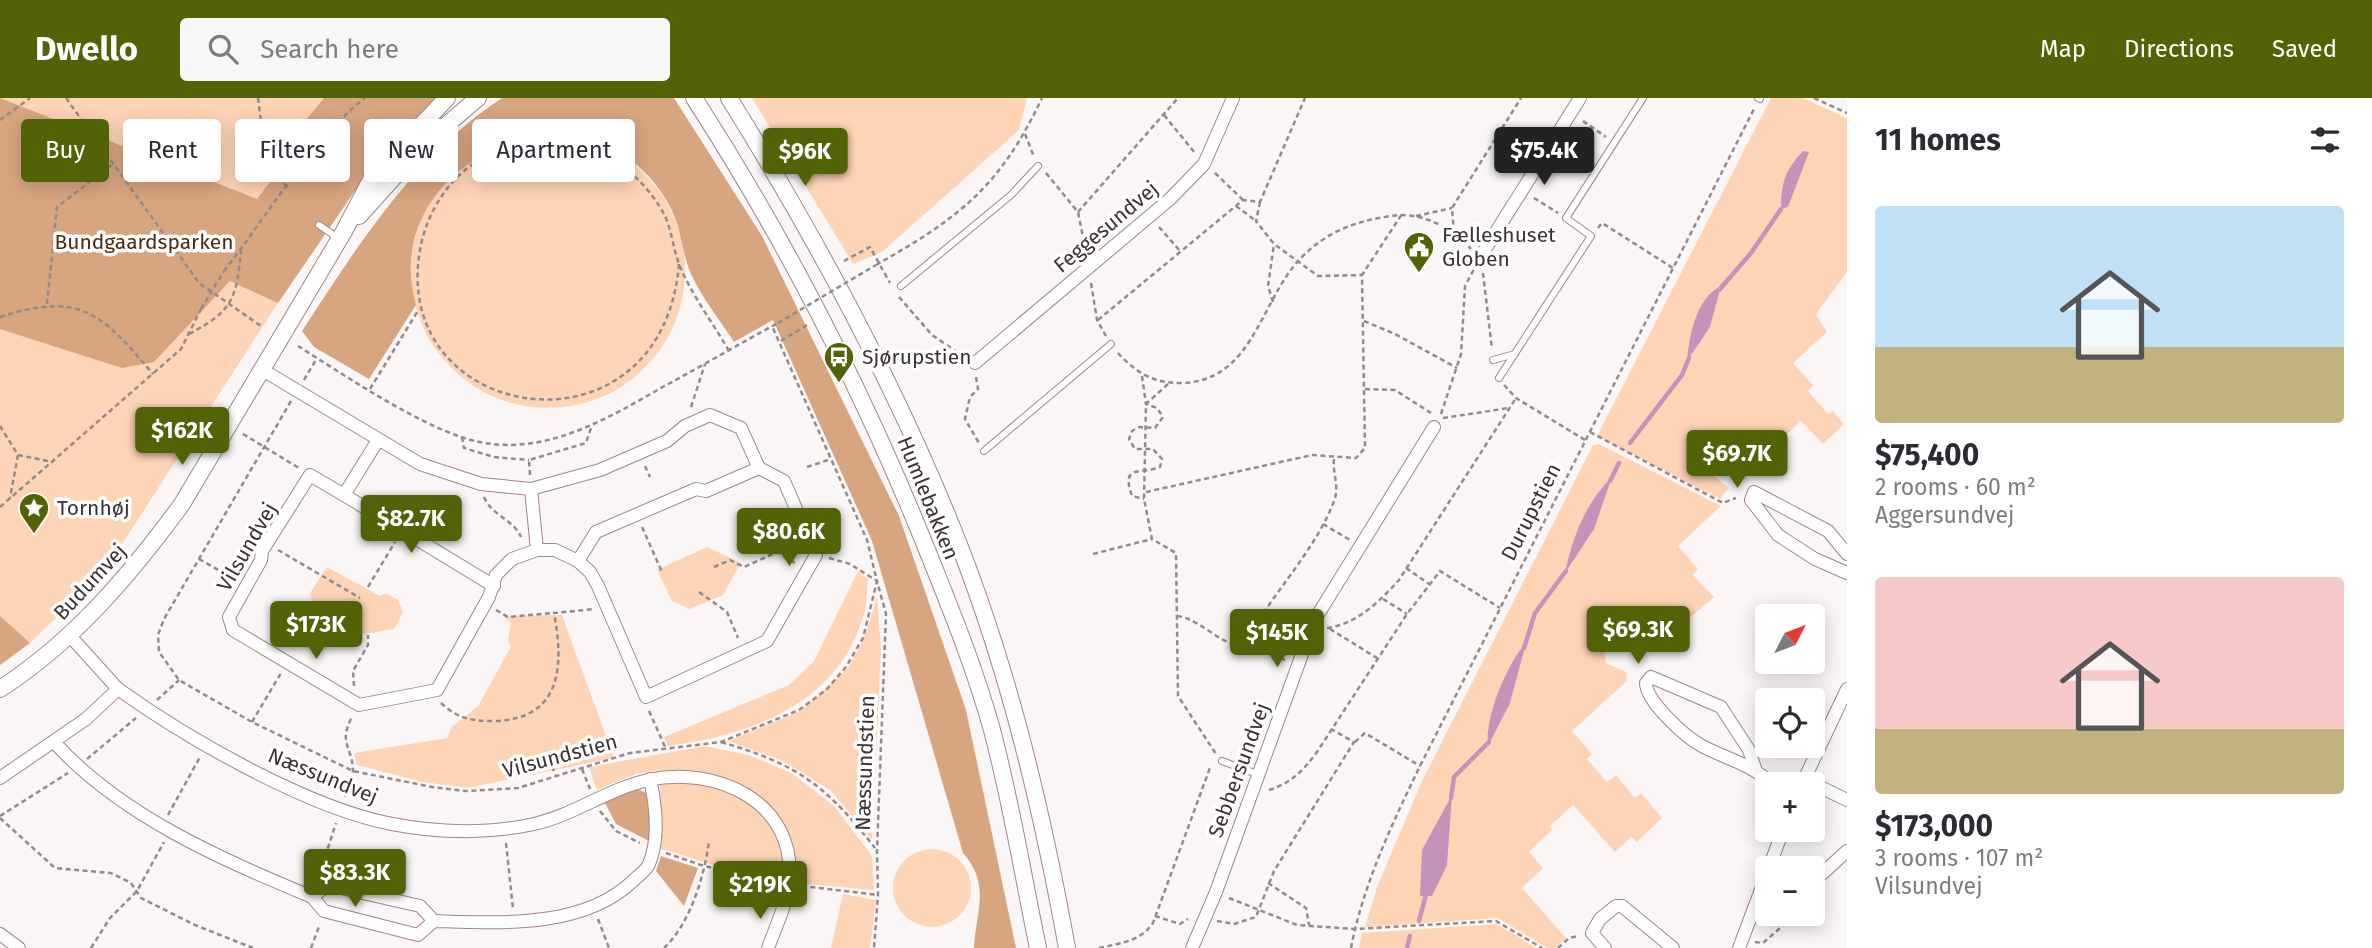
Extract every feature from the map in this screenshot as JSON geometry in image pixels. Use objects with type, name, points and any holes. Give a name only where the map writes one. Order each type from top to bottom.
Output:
[{"type":"street","name":"Budumvej","points":[[0,689],[70,636],[120,584],[181,505],[341,236],[373,176],[447,98]]},
{"type":"street","name":"Budumvej","points":[[341,236],[422,146],[478,98]]},
{"type":"street","name":"Humlebakken","points":[[694,98],[806,285],[891,462],[953,614],[992,730],[1038,948]]},
{"type":"street","points":[[720,98],[761,150]]},
{"type":"street","name":"Humlebakken","points":[[729,98],[842,293],[946,511],[997,657],[1037,796],[1067,948]]},
{"type":"street","name":"Feggesundvej","points":[[975,363],[1170,199],[1205,162],[1233,98]]},
{"type":"street","points":[[1479,259],[1580,98]]},
{"type":"street","points":[[261,369],[420,464],[481,484],[531,489],[600,470],[667,441],[685,426],[710,415],[741,428],[759,468],[784,481],[816,555],[767,641],[646,697],[590,572],[578,561],[555,550],[524,553],[503,567],[437,690],[353,701]]},
{"type":"street","name":"Sebbersundvej","points":[[1192,948],[1216,892],[1314,621],[1437,422]]},
{"type":"street","points":[[344,495],[378,440]]},
{"type":"street","points":[[578,561],[596,532],[696,489],[706,491],[759,468]]},
{"type":"street","points":[[310,475],[494,586]]},
{"type":"street","name":"Vilsundvej","points":[[310,475],[279,528],[267,543],[229,617],[233,631],[353,701]]},
{"type":"street","points":[[531,489],[537,550]]},
{"type":"street","points":[[1847,554],[1828,531],[1754,492],[1751,500],[1778,535],[1815,559],[1847,573]]},
{"type":"street","name":"Næssundvej","points":[[70,636],[118,689],[147,710],[207,745],[285,785],[341,809],[391,824],[440,830],[505,829],[537,823],[650,779],[699,775],[740,789],[766,810],[784,836],[789,862],[789,884],[768,948]]},
{"type":"street","points":[[1755,768],[1749,750],[1721,707],[1651,677],[1646,683],[1648,695],[1680,729],[1700,745],[1759,772]]},
{"type":"street","points":[[0,778],[54,742],[118,689]]},
{"type":"street","points":[[1808,772],[1847,689]]},
{"type":"street","points":[[54,742],[77,767],[105,790],[254,873],[312,897],[324,911],[418,935],[434,921],[513,922],[593,908],[627,887],[648,867],[653,849],[656,822],[650,779]]},
{"type":"street","points":[[1825,791],[1847,800]]},
{"type":"street","points":[[1825,871],[1847,850]]},
{"type":"street","points":[[312,897],[328,885],[419,906],[434,921]]},
{"type":"street","points":[[1740,945],[1755,904]]},
{"type":"street","points":[[1605,948],[1592,933],[1600,919],[1616,906],[1622,906],[1673,948]]},
{"type":"street","points":[[0,934],[19,948]]},
{"type":"lane","points":[[1499,378],[1591,236],[1566,218],[1643,98]]},
{"type":"lane","points":[[901,286],[1011,195],[1038,166]]},
{"type":"lane","points":[[319,225],[341,236]]},
{"type":"lane","points":[[984,451],[1111,344]]},
{"type":"lane","points":[[1493,360],[1515,354]]},
{"type":"lane","points":[[1222,761],[1257,774]]},
{"type":"path","points":[[0,120],[30,98]]},
{"type":"path","points":[[66,98],[199,282],[261,326]]},
{"type":"path","points":[[258,98],[267,168],[288,187]]},
{"type":"path","points":[[0,507],[181,349],[224,271],[350,109],[365,98]]},
{"type":"path","points":[[298,346],[370,389],[462,437],[519,444],[542,442],[591,428],[925,238],[971,203],[1011,158],[1042,98]]},
{"type":"path","points":[[1078,212],[1178,98]]},
{"type":"path","points":[[1256,221],[1260,202],[1305,98]]},
{"type":"path","points":[[1454,233],[1452,208],[1521,98]]},
{"type":"path","name":"Durupstien","points":[[1350,948],[1354,929],[1388,832],[1759,98]]},
{"type":"path","points":[[1814,98],[1847,113]]},
{"type":"path","points":[[1164,115],[1189,150],[1243,200],[1260,202]]},
{"type":"path","points":[[1590,126],[1607,137]]},
{"type":"path","points":[[1025,134],[1038,166],[1057,184],[1078,212],[1097,320],[1111,344],[1142,375],[1169,384],[1195,383],[1227,369],[1243,352],[1298,261],[1315,245],[1352,224],[1402,214],[1416,216],[1454,233],[1479,259],[1485,281],[1493,360]]},
{"type":"path","points":[[47,306],[57,206],[113,164]]},
{"type":"path","points":[[472,168],[450,186],[435,206],[423,233],[418,262],[419,309],[433,337],[454,363],[478,383],[517,397],[551,401],[589,395],[622,377],[651,350],[673,308],[679,264]]},
{"type":"path","points":[[635,176],[647,187],[665,216],[679,264],[729,351]]},
{"type":"path","points":[[1097,320],[1243,200]]},
{"type":"path","points":[[1540,202],[1553,210]]},
{"type":"path","points":[[1236,206],[1256,221],[1274,244],[1318,276],[1362,275]]},
{"type":"path","points":[[1416,216],[1452,208]]},
{"type":"path","points":[[1146,492],[1312,455],[1356,458],[1365,449],[1362,275],[1402,214]]},
{"type":"path","points":[[1591,236],[1602,223],[1673,268]]},
{"type":"path","points":[[1165,234],[1181,251]]},
{"type":"path","points":[[1273,302],[1268,286],[1274,244]]},
{"type":"path","points":[[844,261],[870,247],[877,264],[888,279]]},
{"type":"path","points":[[188,334],[218,318],[228,304],[238,285],[241,249]]},
{"type":"path","points":[[1437,422],[1457,368],[1465,286],[1479,259]]},
{"type":"path","points":[[895,291],[932,335],[949,348]]},
{"type":"path","points":[[0,317],[47,306],[64,305],[97,318],[120,335],[153,374]]},
{"type":"path","points":[[370,389],[419,309]]},
{"type":"path","points":[[1364,321],[1395,334],[1457,368]]},
{"type":"path","points":[[781,341],[807,325]]},
{"type":"path","name":"Vilsundstien","points":[[317,358],[263,445],[164,620],[158,635],[159,652],[179,680],[253,722],[353,771],[466,791],[517,788],[629,753],[721,742],[799,710],[826,690],[846,667],[863,638],[877,580],[867,540],[781,341],[772,326]]},
{"type":"path","points":[[685,426],[705,364]]},
{"type":"path","points":[[1142,375],[1146,404],[1144,499],[1152,539]]},
{"type":"path","points":[[1499,378],[1516,398],[1585,440]]},
{"type":"path","points":[[1146,404],[1169,384]]},
{"type":"path","points":[[978,389],[970,397],[965,419],[984,451]]},
{"type":"path","points":[[1365,389],[1395,390],[1437,422],[1492,408],[1508,408]]},
{"type":"path","points":[[1330,629],[1359,616],[1382,598],[1406,568],[1516,398]]},
{"type":"path","points":[[1144,499],[1132,496],[1128,485],[1131,475],[1160,467],[1162,459],[1159,452],[1135,449],[1129,439],[1132,431],[1146,427],[1156,428],[1163,417],[1157,408],[1146,404]]},
{"type":"path","points":[[0,426],[18,456],[10,498]]},
{"type":"path","points":[[462,437],[464,448],[473,453],[529,460],[586,443],[591,428]]},
{"type":"path","points":[[1590,432],[1723,503],[1754,492]]},
{"type":"path","points":[[243,434],[310,475]]},
{"type":"path","points":[[18,456],[52,462]]},
{"type":"path","points":[[807,467],[831,458]]},
{"type":"path","points":[[1297,663],[1266,654],[1256,647],[1254,638],[1259,618],[1323,524],[1336,493],[1334,458]]},
{"type":"path","points":[[529,460],[531,489]]},
{"type":"path","points":[[481,484],[488,506],[519,531],[524,553]]},
{"type":"path","points":[[637,515],[662,572]]},
{"type":"path","points":[[1323,524],[1352,541]]},
{"type":"path","points":[[368,587],[402,530]]},
{"type":"path","points":[[1093,554],[1152,539],[1176,553],[1178,696],[1222,761],[1209,766],[1153,923],[1146,933],[1132,941],[1099,948]]},
{"type":"path","points":[[267,543],[360,598]]},
{"type":"path","points":[[714,568],[730,560],[744,567],[776,552],[808,569]]},
{"type":"path","points":[[816,555],[850,564],[877,580]]},
{"type":"path","points":[[199,559],[247,586]]},
{"type":"path","points":[[1406,568],[1429,584]]},
{"type":"path","points":[[1249,797],[1285,785],[1301,773],[1407,614],[1440,570],[1500,608]]},
{"type":"path","name":"Næssundstien","points":[[874,948],[887,648],[886,614],[877,580]]},
{"type":"path","points":[[699,592],[727,611],[744,651]]},
{"type":"path","points":[[1382,598],[1407,614]]},
{"type":"path","points":[[485,604],[508,617],[607,608]]},
{"type":"path","points":[[437,690],[440,702],[455,716],[465,719],[499,720],[525,716],[543,706],[557,675],[560,646],[554,613]]},
{"type":"path","points":[[1177,616],[1191,617],[1207,632],[1219,638],[1249,648],[1256,647]]},
{"type":"path","points":[[1314,621],[1377,659]]},
{"type":"path","points":[[319,877],[353,771],[345,743],[345,730],[353,701],[353,671],[368,645],[368,635]]},
{"type":"path","points":[[253,722],[287,663]]},
{"type":"path","points":[[179,680],[77,767],[0,817],[55,868],[62,871],[101,869],[131,883],[141,898],[195,926],[253,948]]},
{"type":"path","points":[[650,712],[666,749]]},
{"type":"path","points":[[1331,729],[1354,743]]},
{"type":"path","points":[[1310,925],[1306,908],[1268,883],[1354,743],[1365,733],[1420,766]]},
{"type":"path","points":[[721,742],[762,754],[795,769],[825,790],[877,850]]},
{"type":"path","points":[[172,808],[207,745]]},
{"type":"path","points":[[548,759],[556,775]]},
{"type":"path","points":[[582,768],[607,824],[653,849],[704,866],[789,884],[878,895]]},
{"type":"path","points":[[505,829],[512,905]]},
{"type":"path","points":[[91,948],[110,918],[137,891],[166,838]]},
{"type":"path","points":[[663,948],[678,932],[685,919],[704,866],[709,842]]},
{"type":"path","points":[[1216,892],[1297,925],[1354,929],[1496,921],[1542,948]]},
{"type":"path","points":[[311,948],[324,911]]},
{"type":"path","points":[[596,914],[610,948]]},
{"type":"path","points":[[1740,945],[1763,943],[1782,926]]},
{"type":"path","points":[[1558,948],[1569,938],[1592,933]]},
{"type":"green space","name":"Bundgaardsparken","points":[[0,98],[435,98],[416,119],[364,119],[364,177],[278,303],[104,572],[30,643],[0,665]]},
{"type":"green space","points":[[0,98],[53,119],[21,119],[21,182],[109,182],[109,141],[123,146],[123,182],[214,182],[257,199],[270,182],[350,182],[350,119],[307,119],[324,98],[435,98],[416,119],[364,119],[364,177],[278,303],[230,281],[154,362],[122,368],[0,329]]},
{"type":"green space","points":[[502,98],[674,98],[762,236],[899,516],[966,710],[1016,948],[974,948],[980,898],[977,876],[963,853],[872,541],[773,320],[734,342],[691,274],[671,209],[655,183],[635,164],[635,119],[474,119]]},
{"type":"green space","points":[[752,98],[1027,98],[1019,130],[882,252],[853,264]]},
{"type":"green space","points":[[1771,98],[1803,98],[1847,118],[1847,272],[1816,314],[1827,332],[1793,363],[1813,385],[1808,391],[1828,414],[1833,411],[1844,424],[1823,444],[1801,421],[1768,452],[1758,442],[1737,461],[1711,459],[1704,468],[1729,488],[1720,499],[1597,436]]},
{"type":"green space","points":[[471,121],[472,162],[458,174],[458,132]]},
{"type":"green space","points":[[472,157],[472,182],[635,182],[635,165],[654,184],[669,206],[679,231],[684,258],[684,284],[675,323],[662,347],[645,368],[624,385],[600,398],[575,405],[548,408],[521,405],[496,398],[472,385],[451,368],[434,347],[421,323],[414,298],[411,271],[417,231],[427,206],[444,182],[458,182],[458,168]]},
{"type":"green space","points":[[408,182],[449,182],[440,190],[420,223],[411,262],[416,305],[369,379],[314,347],[302,331],[390,204]]},
{"type":"green space","points":[[1599,444],[1721,506],[1678,546],[1698,569],[1693,575],[1714,597],[1655,648],[1648,638],[1626,650],[1604,650],[1606,663],[1626,672],[1627,681],[1572,731],[1592,754],[1587,759],[1607,782],[1616,775],[1635,798],[1641,793],[1662,818],[1637,842],[1631,837],[1615,852],[1573,805],[1550,826],[1552,830],[1529,852],[1543,868],[1522,888],[1566,938],[1555,948],[1547,948],[1498,918],[1365,927],[1377,887],[1422,781],[1593,445]]},
{"type":"green space","points":[[707,547],[741,563],[723,595],[690,609],[672,601],[657,570]]},
{"type":"green space","points":[[327,567],[380,596],[386,593],[398,600],[403,612],[394,629],[365,634],[313,603],[310,593]]},
{"type":"green space","points":[[858,571],[868,579],[863,617],[851,647],[833,673],[811,694],[759,724],[729,734],[668,746],[664,737],[789,685],[814,661]]},
{"type":"green space","points":[[877,597],[881,648],[872,840],[830,790],[781,760],[728,741],[801,711],[848,668],[864,639]]},
{"type":"green space","points":[[562,615],[614,758],[467,788],[423,782],[357,765],[354,753],[447,738],[452,727],[478,706],[511,647],[508,640],[511,623],[503,616]]},
{"type":"green space","points":[[0,616],[30,643],[0,665]]},
{"type":"green space","points":[[705,746],[749,755],[793,774],[835,807],[872,856],[874,890],[795,883],[792,852],[783,827],[768,806],[749,789],[726,778],[700,771],[671,770],[636,774],[597,790],[589,767]]},
{"type":"green space","points":[[700,779],[742,795],[761,811],[780,843],[784,880],[710,864],[659,848],[660,785]]},
{"type":"green space","points":[[636,788],[646,793],[651,816],[649,841],[616,824],[604,801]]},
{"type":"green space","points":[[932,849],[947,852],[960,860],[968,873],[971,888],[968,903],[960,916],[947,924],[932,927],[917,924],[904,916],[896,903],[893,888],[896,873],[904,860],[917,852]]},
{"type":"green space","points":[[661,856],[698,868],[684,906],[656,871]]},
{"type":"green space","points":[[843,894],[876,900],[870,948],[831,948]]},
{"type":"green space","points":[[1497,924],[1536,948],[1359,948],[1362,933]]},
{"type":"shaded area","points":[[1803,151],[1809,152],[1788,207],[1781,209],[1785,177]]},
{"type":"shaded area","points":[[1721,286],[1710,327],[1687,361],[1695,319],[1705,299]]},
{"type":"shaded area","points":[[1612,477],[1594,529],[1565,573],[1581,521]]},
{"type":"shaded area","points":[[1526,643],[1510,703],[1488,746],[1490,721],[1498,692],[1511,664]]},
{"type":"shaded area","points":[[1452,795],[1447,865],[1432,896],[1420,896],[1422,850]]},
{"type":"waterway","points":[[1720,289],[1751,253],[1781,209]]},
{"type":"waterway","points":[[1630,443],[1682,375],[1689,358]]},
{"type":"waterway","points":[[1610,481],[1619,463]]},
{"type":"waterway","points":[[1524,648],[1535,613],[1566,571]]},
{"type":"waterway","points":[[1451,798],[1454,777],[1489,742]]},
{"type":"waterway","points":[[1419,921],[1427,891]]},
{"type":"waterway","points":[[1407,948],[1410,936]]},
{"type":"place","name":"Fælleshuset Globen","points":[[1419,274]]},
{"type":"place","name":"Sjørupstien","points":[[839,384]]},
{"type":"place","name":"Tornhøj","points":[[34,535]]}]
